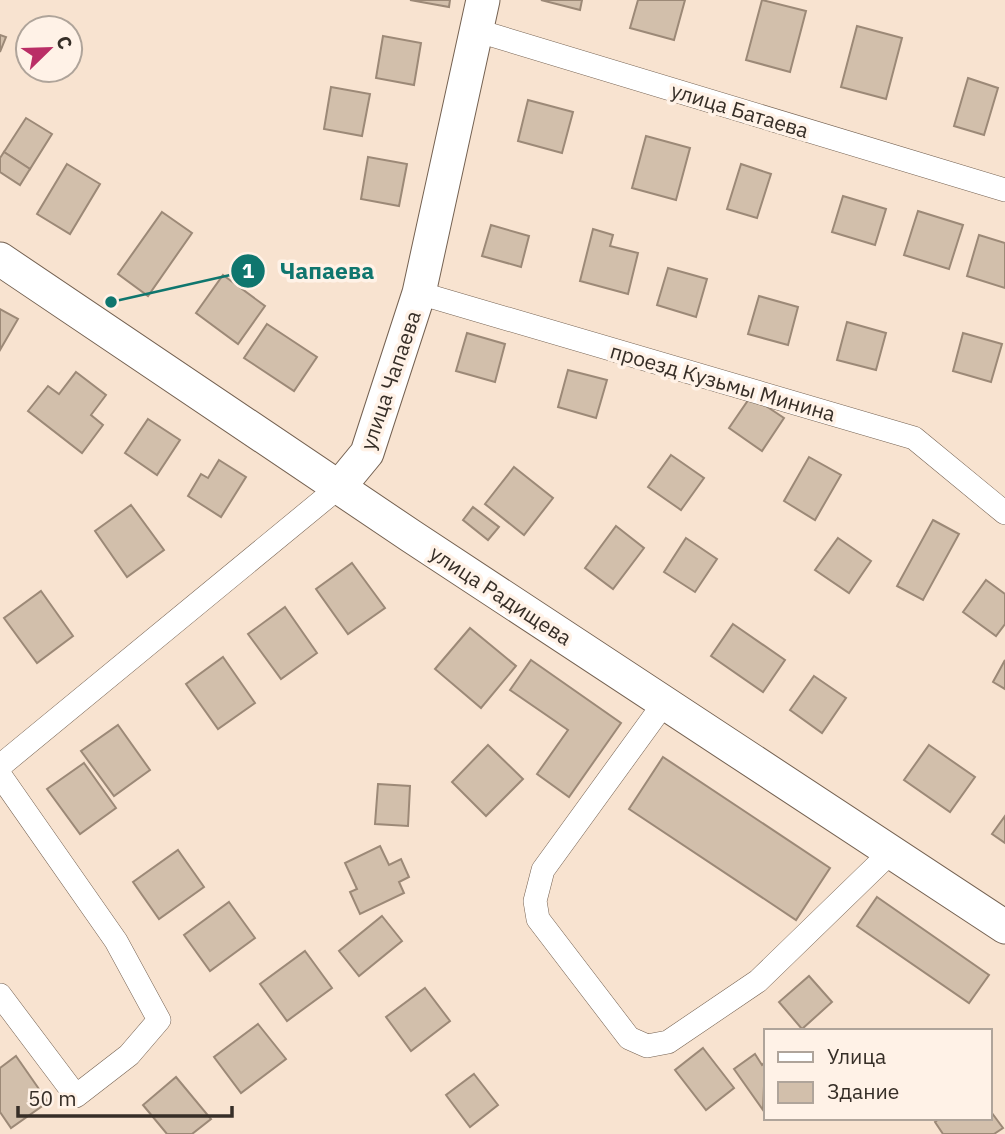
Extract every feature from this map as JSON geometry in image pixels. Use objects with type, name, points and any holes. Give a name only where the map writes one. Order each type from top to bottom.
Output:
[{"type":"main road","name":"улица Чапаева","points":[[339,487],[367,453],[419,293],[479,15]]},
{"type":"main road","name":"улица Радищева","points":[[0,259],[339,487],[1005,927]]},
{"type":"street","name":"улица Батаева","points":[[479,15],[1005,190]]},
{"type":"street","name":"проезд Кузьмы Минина","points":[[419,293],[914,438],[1005,513]]},
{"type":"street","name":"улица Чапаева","points":[[0,765],[339,487]]},
{"type":"street","points":[[665,702],[543,870],[535,901],[538,919],[629,1038],[647,1046],[668,1042],[758,981],[891,852]]},
{"type":"street","points":[[0,775],[116,941],[159,1020],[129,1055],[76,1096],[0,995]]},
{"type":"building","points":[[410,0],[450,0],[449,7]]},
{"type":"building","points":[[541,0],[582,0],[580,10]]},
{"type":"building","points":[[638,0],[685,0],[674,40],[630,28]]},
{"type":"building","points":[[762,0],[806,11],[790,72],[746,60]]},
{"type":"building","points":[[857,26],[902,38],[886,99],[841,87]]},
{"type":"building","points":[[0,35],[6,37],[0,52]]},
{"type":"building","points":[[383,36],[421,43],[414,85],[376,78]]},
{"type":"building","points":[[968,78],[998,88],[984,135],[954,126]]},
{"type":"building","points":[[331,87],[370,94],[362,136],[324,129]]},
{"type":"building","points":[[528,100],[573,112],[562,153],[518,141]]},
{"type":"building","points":[[26,118],[52,134],[30,169],[4,152]]},
{"type":"building","points":[[646,136],[690,148],[676,200],[632,188]]},
{"type":"building","points":[[4,152],[30,169],[20,185],[0,172],[0,158]]},
{"type":"building","points":[[368,157],[407,164],[399,206],[361,199]]},
{"type":"building","points":[[67,164],[100,184],[70,234],[37,214]]},
{"type":"building","points":[[741,164],[771,174],[757,218],[727,209]]},
{"type":"building","points":[[843,196],[886,209],[875,245],[832,232]]},
{"type":"building","points":[[918,211],[963,225],[949,269],[904,255]]},
{"type":"building","points":[[162,212],[192,233],[148,296],[118,274]]},
{"type":"building","points":[[491,225],[529,236],[521,267],[482,256]]},
{"type":"building","points":[[593,229],[613,235],[610,246],[638,253],[628,294],[580,281]]},
{"type":"building","points":[[979,235],[1005,243],[1005,288],[967,276]]},
{"type":"building","points":[[668,268],[707,279],[696,317],[657,305]]},
{"type":"building","points":[[223,275],[265,306],[238,344],[196,313]]},
{"type":"building","points":[[759,296],[798,307],[788,345],[748,334]]},
{"type":"building","points":[[0,309],[18,319],[0,350]]},
{"type":"building","points":[[847,322],[886,333],[876,370],[837,360]]},
{"type":"building","points":[[267,324],[317,357],[294,391],[244,358]]},
{"type":"building","points":[[467,333],[505,344],[495,382],[456,371]]},
{"type":"building","points":[[963,333],[1002,344],[991,382],[953,371]]},
{"type":"building","points":[[568,370],[607,380],[596,418],[558,407]]},
{"type":"building","points":[[76,372],[106,395],[91,415],[103,425],[82,453],[28,411],[48,386],[59,394]]},
{"type":"building","points":[[751,396],[784,418],[762,451],[729,428]]},
{"type":"building","points":[[148,419],[180,440],[157,475],[125,453]]},
{"type":"building","points":[[671,455],[704,478],[681,510],[648,487]]},
{"type":"building","points":[[809,457],[841,475],[815,520],[784,501]]},
{"type":"building","points":[[219,460],[246,477],[221,517],[188,496],[201,474],[208,478]]},
{"type":"building","points":[[514,467],[553,498],[524,535],[485,504]]},
{"type":"building","points":[[131,505],[164,550],[127,577],[95,531]]},
{"type":"building","points":[[473,507],[499,527],[488,540],[463,520]]},
{"type":"building","points":[[933,520],[959,534],[923,600],[897,586]]},
{"type":"building","points":[[616,526],[644,548],[613,589],[585,568]]},
{"type":"building","points":[[686,538],[717,559],[695,592],[664,572]]},
{"type":"building","points":[[838,538],[871,561],[849,593],[815,570]]},
{"type":"building","points":[[352,563],[385,608],[348,634],[316,589]]},
{"type":"building","points":[[986,580],[1005,594],[1005,624],[996,636],[963,612]]},
{"type":"building","points":[[41,591],[73,636],[37,663],[4,618]]},
{"type":"building","points":[[285,607],[317,653],[281,679],[248,634]]},
{"type":"building","points":[[733,624],[785,660],[763,692],[711,656]]},
{"type":"building","points":[[470,628],[516,666],[481,708],[435,669]]},
{"type":"building","points":[[223,657],[255,703],[218,729],[186,684]]},
{"type":"building","points":[[531,660],[621,723],[569,797],[537,774],[568,730],[510,690]]},
{"type":"building","points":[[1005,660],[1005,689],[993,682]]},
{"type":"building","points":[[814,676],[846,698],[822,733],[790,710]]},
{"type":"building","points":[[118,725],[150,770],[114,796],[81,751]]},
{"type":"building","points":[[488,745],[523,779],[486,816],[452,782]]},
{"type":"building","points":[[929,745],[975,777],[950,812],[904,780]]},
{"type":"building","points":[[663,757],[830,868],[796,920],[629,809]]},
{"type":"building","points":[[84,763],[116,808],[80,834],[47,789]]},
{"type":"building","points":[[378,784],[410,786],[408,826],[375,824]]},
{"type":"building","points":[[1005,816],[1005,843],[992,834]]},
{"type":"building","points":[[380,846],[389,865],[401,859],[409,877],[399,882],[404,893],[360,914],[350,892],[357,889],[345,863]]},
{"type":"building","points":[[178,850],[204,887],[159,919],[133,882]]},
{"type":"building","points":[[877,897],[989,975],[969,1003],[857,926]]},
{"type":"building","points":[[229,902],[255,938],[210,971],[184,935]]},
{"type":"building","points":[[382,916],[402,941],[359,976],[339,951]]},
{"type":"building","points":[[305,951],[332,988],[287,1021],[260,984]]},
{"type":"building","points":[[809,976],[832,1002],[802,1029],[779,1002]]},
{"type":"building","points":[[425,988],[450,1021],[411,1051],[386,1017]]},
{"type":"building","points":[[258,1024],[286,1059],[241,1093],[214,1057]]},
{"type":"building","points":[[703,1048],[734,1088],[706,1110],[675,1070]]},
{"type":"building","points":[[755,1054],[762,1065],[764,1063],[763,1110],[734,1069]]},
{"type":"building","points":[[16,1056],[48,1102],[11,1128],[0,1112],[0,1068]]},
{"type":"building","points":[[474,1074],[498,1105],[470,1127],[446,1095]]},
{"type":"building","points":[[176,1077],[211,1119],[192,1134],[167,1134],[143,1105]]},
{"type":"building","points":[[991,1112],[1003,1128],[994,1134],[943,1134],[935,1122],[991,1120]]},
{"type":"place","name":"Чапаева","points":[[111,302]]}]
